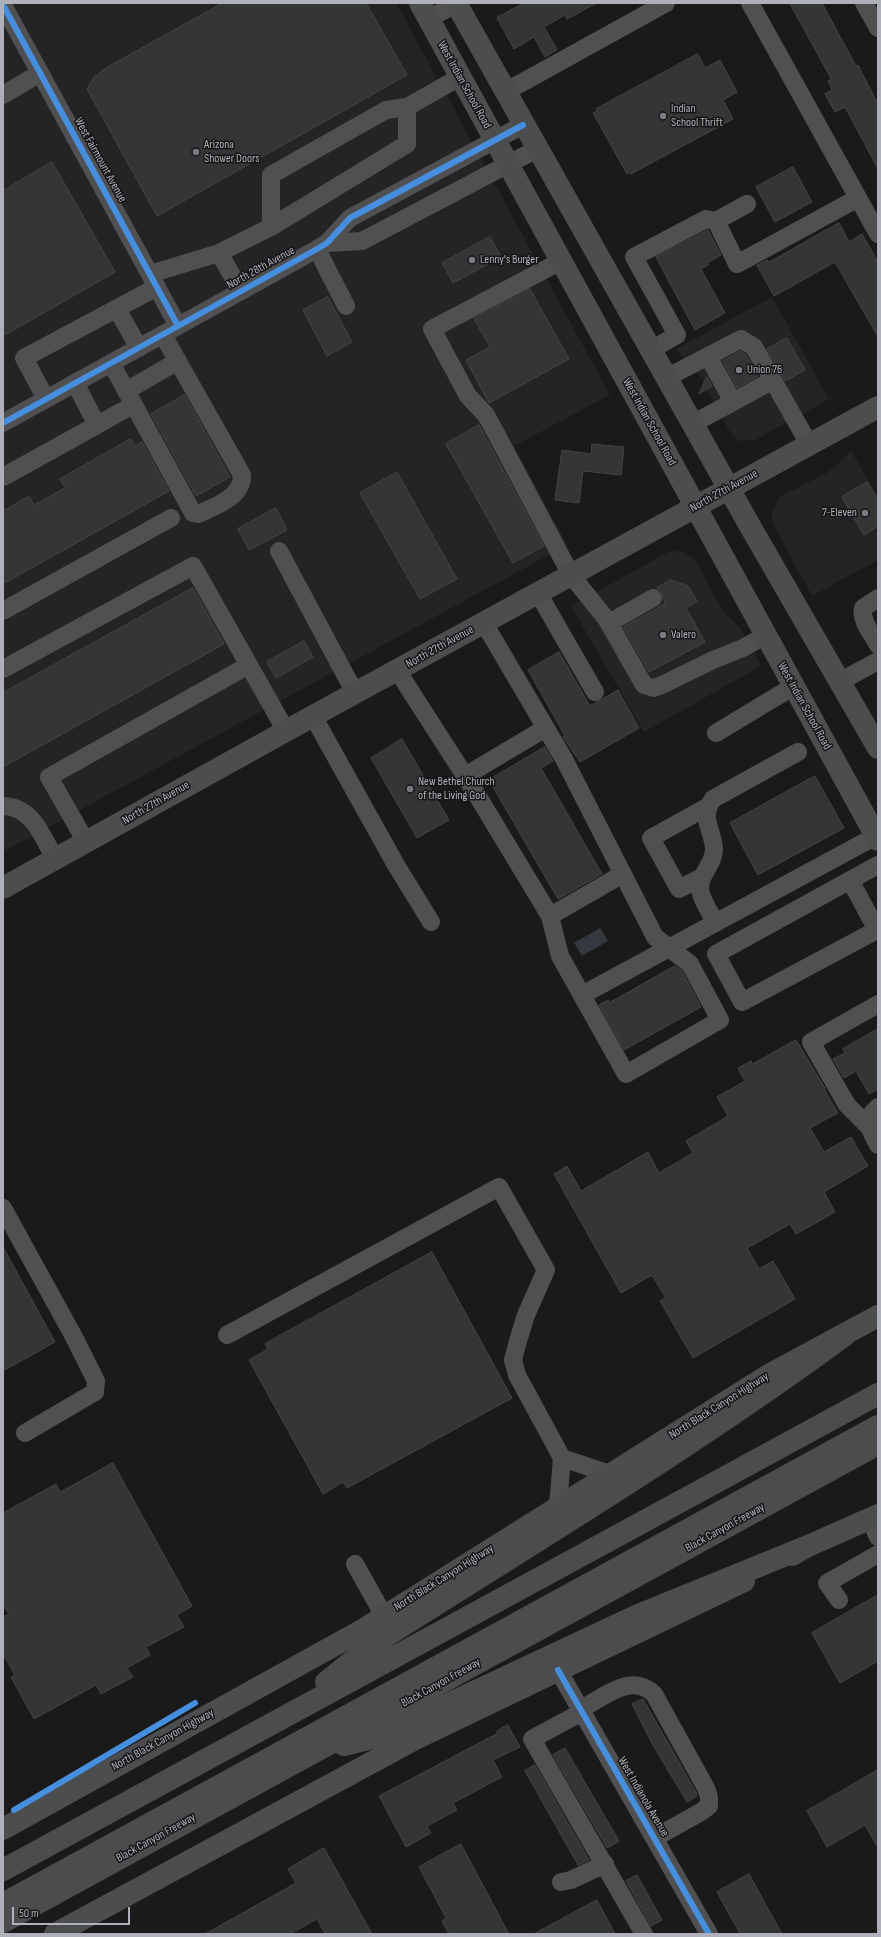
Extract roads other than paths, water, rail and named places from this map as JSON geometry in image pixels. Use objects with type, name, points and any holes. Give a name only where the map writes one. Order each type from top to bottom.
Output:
[{"type":"highway","points":[[282,1717],[372,1645],[679,1452],[774,1388],[844,1336]]},
{"type":"highway","points":[[3,1870],[878,1394]]},
{"type":"highway","points":[[48,1888],[878,1426]]},
{"type":"highway","name":"Black Canyon Freeway","points":[[3,1922],[13,1904],[48,1888],[314,1753],[878,1444]]},
{"type":"highway","points":[[314,1753],[380,1736],[636,1616],[808,1546]]},
{"type":"main road","points":[[456,3],[536,149],[878,748]]},
{"type":"main road","name":"West Indian School Road","points":[[424,11],[877,838]]},
{"type":"main road","name":"North 27th Avenue","points":[[3,888],[695,507],[728,487],[878,407]]},
{"type":"main road","name":"North Black Canyon Highway","points":[[8,1826],[384,1616],[767,1376],[844,1336],[878,1316]]},
{"type":"main road","points":[[62,1930],[415,1739],[734,1587],[808,1546],[875,1524]]},
{"type":"street","points":[[424,11],[456,3]]},
{"type":"street","points":[[505,92],[666,3]]},
{"type":"street","points":[[750,3],[878,234]]},
{"type":"street","points":[[864,3],[878,28]]},
{"type":"street","name":"West Fairmount Avenue","points":[[3,5],[153,280],[171,330],[178,361],[242,475],[241,484],[227,501],[198,514],[193,513],[126,391]]},
{"type":"street","points":[[3,94],[40,73]]},
{"type":"street","points":[[271,227],[270,174],[386,110],[407,107],[460,77]]},
{"type":"street","points":[[46,398],[24,358],[117,310],[153,280],[220,253],[271,227],[407,144],[407,107]]},
{"type":"street","name":"North 28th Avenue","points":[[4,419],[75,383],[322,246],[350,218],[523,125]]},
{"type":"street","name":"North 28th Avenue","points":[[322,246],[362,241],[536,149]]},
{"type":"street","points":[[716,221],[737,264],[858,198]]},
{"type":"street","points":[[651,350],[677,335],[634,257],[706,219],[716,221],[748,204]]},
{"type":"street","points":[[322,246],[346,306]]},
{"type":"street","points":[[220,253],[242,291]]},
{"type":"street","points":[[561,261],[432,329],[468,396],[486,416],[572,575],[609,623],[644,685],[654,688],[713,660],[743,648],[766,635]]},
{"type":"street","points":[[117,310],[138,348]]},
{"type":"street","points":[[666,378],[741,339],[754,347],[809,444]]},
{"type":"street","points":[[708,356],[733,402]]},
{"type":"street","points":[[111,363],[126,391],[178,361]]},
{"type":"street","points":[[692,424],[773,380]]},
{"type":"street","points":[[75,383],[97,425]]},
{"type":"street","points":[[3,477],[124,410]]},
{"type":"street","points":[[3,611],[171,518]]},
{"type":"street","points":[[279,551],[355,693]]},
{"type":"street","points":[[3,668],[193,566],[286,731]]},
{"type":"street","points":[[538,593],[595,692]]},
{"type":"street","points":[[609,623],[653,598]]},
{"type":"street","points":[[878,598],[864,608],[862,612],[863,619],[878,645]]},
{"type":"street","points":[[398,670],[465,776],[550,916],[560,956],[626,1074],[720,1020],[690,964],[655,937],[564,759],[544,729],[484,623]]},
{"type":"street","points":[[839,682],[878,661]]},
{"type":"street","points":[[86,842],[49,777],[249,665]]},
{"type":"street","points":[[716,733],[794,686]]},
{"type":"street","points":[[313,716],[396,865],[431,922]]},
{"type":"street","points":[[465,776],[544,729]]},
{"type":"street","points":[[702,877],[678,889],[651,838],[707,807],[713,799],[798,752]]},
{"type":"street","points":[[3,806],[14,807],[24,811],[31,818],[55,859]]},
{"type":"street","points":[[707,807],[706,819],[714,849],[712,863],[702,877],[700,890],[716,923]]},
{"type":"street","points":[[582,995],[877,838]]},
{"type":"street","points":[[850,880],[877,930],[742,1002],[716,954],[850,880],[878,865]]},
{"type":"street","points":[[550,916],[623,874]]},
{"type":"street","points":[[878,1004],[811,1042],[847,1105],[868,1126],[878,1145]]},
{"type":"street","points":[[868,1126],[870,1115],[878,1107]]},
{"type":"street","points":[[227,1335],[499,1187],[546,1270],[526,1315],[513,1360],[517,1375],[562,1458],[558,1506]]},
{"type":"street","points":[[3,1208],[74,1337],[96,1381],[95,1392],[25,1433]]},
{"type":"street","points":[[562,1458],[610,1474]]},
{"type":"street","points":[[839,1600],[827,1583],[878,1554]]},
{"type":"street","points":[[355,1564],[384,1616]]},
{"type":"street","name":"West Indianola Avenue","points":[[558,1670],[709,1934]]},
{"type":"street","points":[[644,1934],[532,1739],[627,1685],[647,1687],[654,1694],[706,1788],[709,1797],[709,1806],[702,1812],[654,1838]]},
{"type":"street","points":[[561,1882],[571,1880],[605,1864]]},
{"type":"place","name":"Indian School Thrift","points":[[663,116]]},
{"type":"place","name":"Arizona Shower Doors","points":[[196,152]]},
{"type":"place","name":"Lenny's Burger","points":[[472,260]]},
{"type":"place","name":"Union 76","points":[[739,370]]},
{"type":"place","name":"7-Eleven","points":[[865,513]]},
{"type":"place","name":"Valero","points":[[663,635]]},
{"type":"place","name":"New Bethel Church of the Living God","points":[[410,789]]}]
